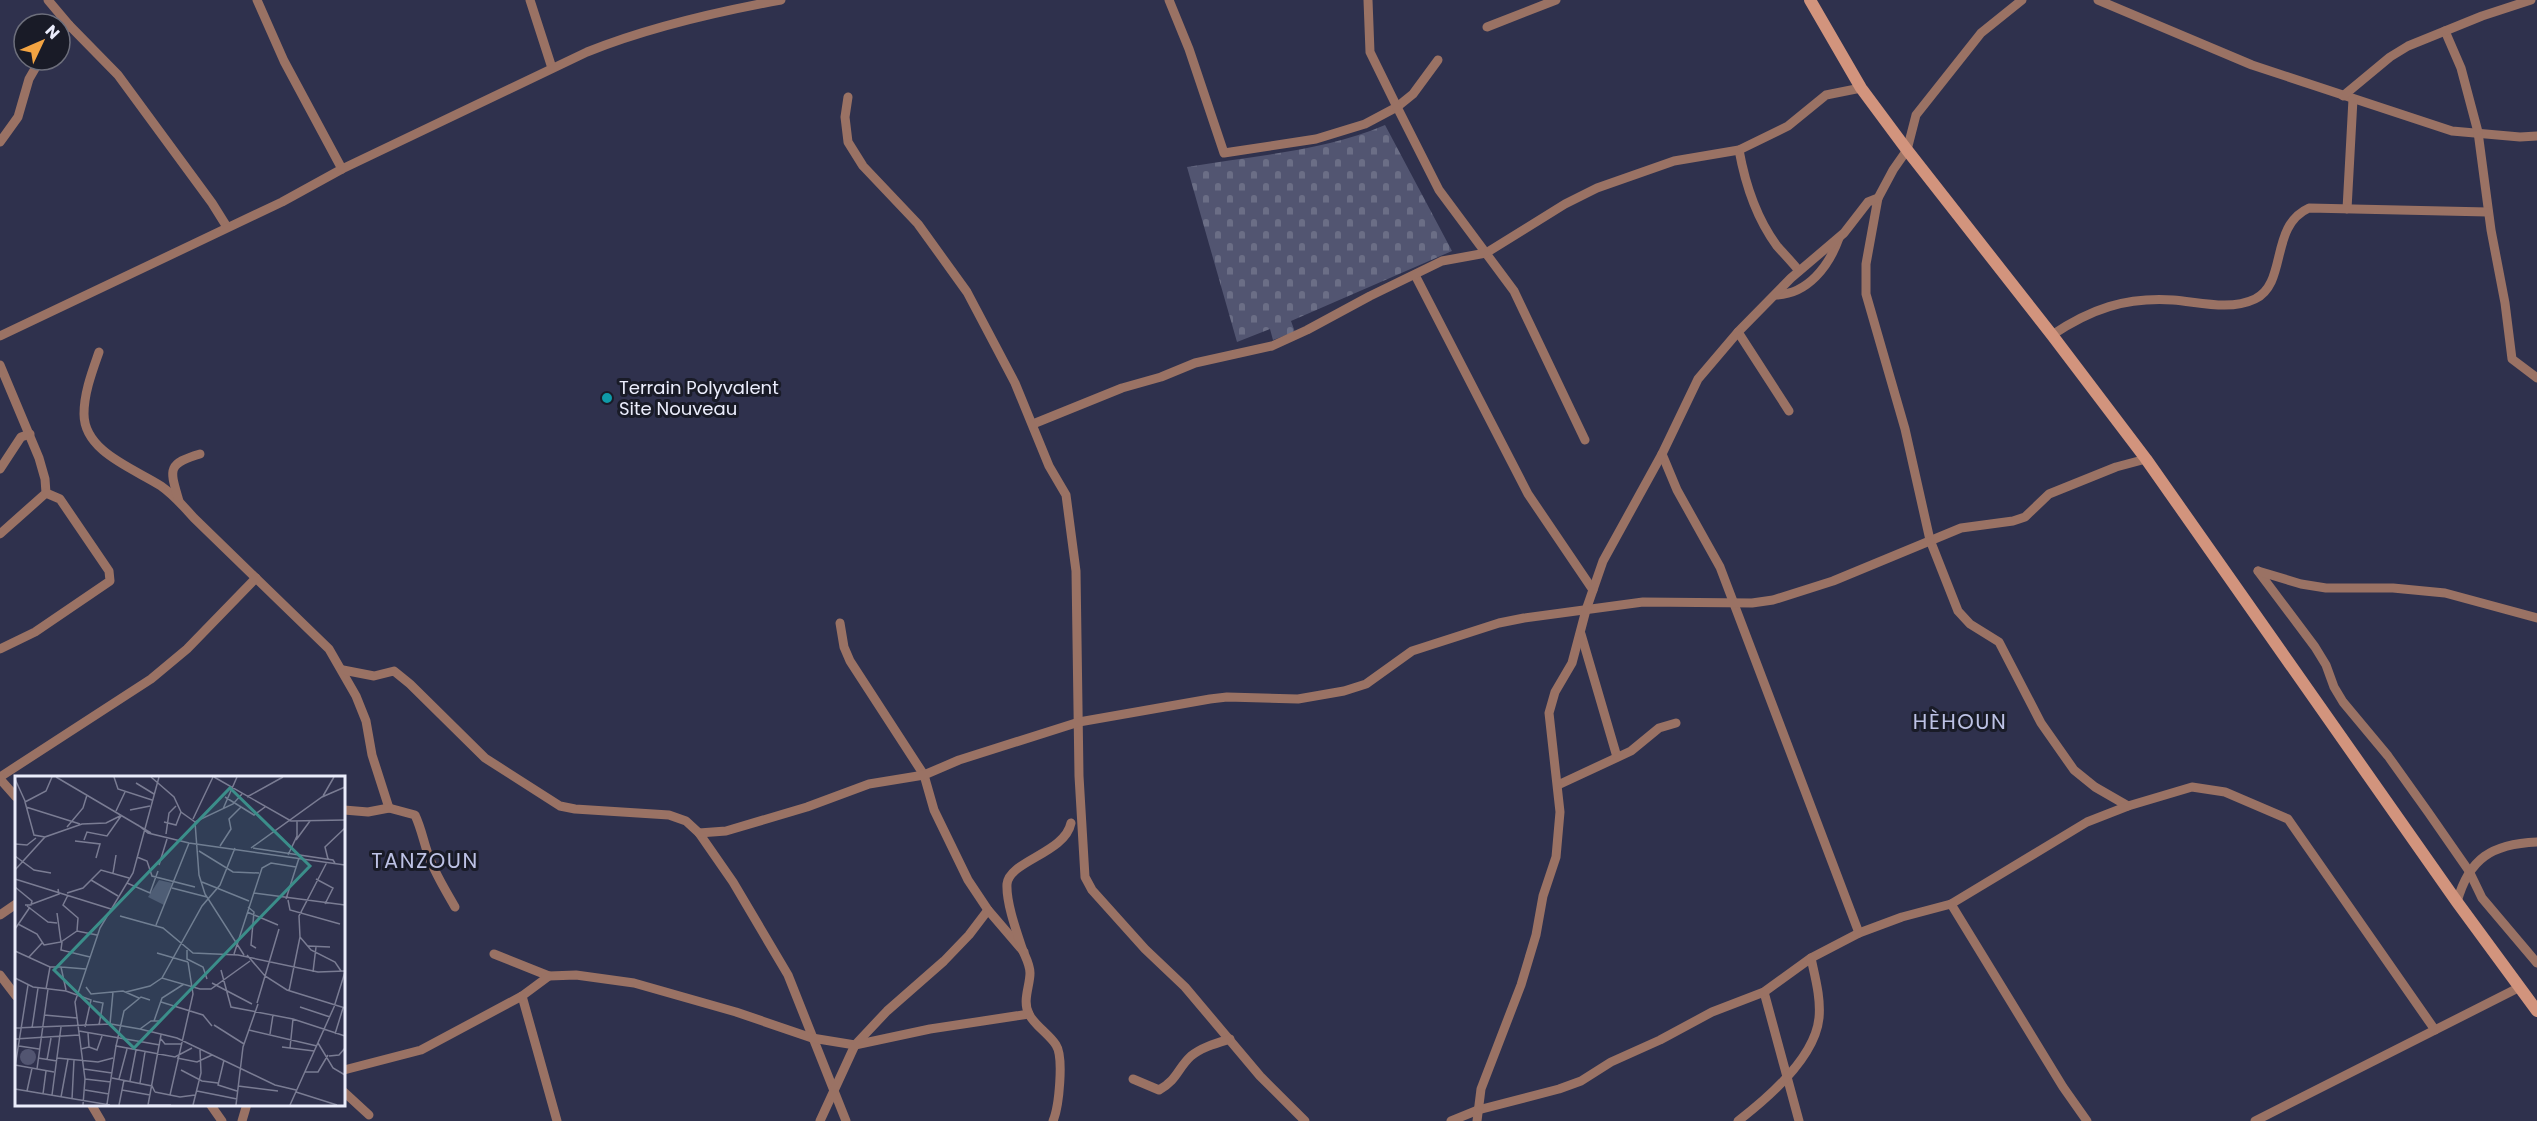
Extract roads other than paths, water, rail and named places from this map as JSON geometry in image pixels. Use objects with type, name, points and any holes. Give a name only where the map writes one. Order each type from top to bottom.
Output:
[{"type":"main road","points":[[1810,0],[1861,88],[2146,459],[2457,902],[2537,1011]]},
{"type":"street","points":[[48,0],[58,12]]},
{"type":"street","points":[[257,0],[284,61],[342,169]]},
{"type":"street","points":[[530,0],[552,68]]},
{"type":"street","points":[[0,336],[282,202],[342,169],[552,68],[626,36],[703,15],[781,0]]},
{"type":"street","points":[[1169,0],[1189,49],[1224,153],[1316,139],[1365,124],[1397,107],[1413,94],[1438,60]]},
{"type":"street","points":[[1368,0],[1370,52],[1397,107],[1439,190],[1514,291],[1585,440]]},
{"type":"street","points":[[1487,27],[1556,0]]},
{"type":"street","points":[[2022,0],[1981,33],[1916,115],[1907,150],[1878,198],[1866,264],[1866,294],[1905,429],[1930,540],[1958,611],[1970,624],[1999,642],[2041,723],[2074,770],[2095,787],[2128,806]]},
{"type":"street","points":[[2098,0],[2252,64],[2452,131],[2520,137],[2537,136]]},
{"type":"street","points":[[2347,209],[2348,98],[2390,57],[2408,46],[2531,0]]},
{"type":"street","points":[[72,28],[118,75],[227,227]]},
{"type":"street","points":[[2445,31],[2461,68],[2478,132],[2488,212],[2505,303],[2512,359],[2537,378]]},
{"type":"street","points":[[0,142],[18,117],[33,72]]},
{"type":"street","points":[[1033,424],[1122,388],[1161,377],[1195,363],[1272,345],[1307,330],[1442,261],[1486,253],[1565,204],[1598,188],[1674,161],[1739,150],[1788,126],[1826,95],[1861,88]]},
{"type":"street","points":[[848,97],[845,117],[848,142],[863,166],[918,224],[967,292],[1015,383],[1049,466],[1066,495],[1076,571],[1078,722],[1085,877],[1092,890],[1144,949],[1185,987],[1260,1076],[1305,1121]]},
{"type":"street","points":[[1739,150],[1742,170],[1753,200],[1769,232],[1799,270]]},
{"type":"street","points":[[1476,1121],[1481,1089],[1521,985],[1536,935],[1543,896],[1556,857],[1560,812],[1549,713],[1555,692],[1572,663],[1586,610],[1603,561],[1662,454],[1698,379],[1738,332],[1799,270],[1840,236],[1868,202],[1878,198]]},
{"type":"street","points":[[2052,334],[2083,315],[2110,305],[2134,301],[2172,300],[2217,305],[2255,299],[2264,291],[2272,278],[2284,232],[2298,213],[2309,208],[2488,212]]},
{"type":"street","points":[[1776,295],[1790,294],[1805,286],[1830,259],[1840,236]]},
{"type":"street","points":[[1415,275],[1528,494],[1593,591]]},
{"type":"street","points":[[1738,332],[1789,411]]},
{"type":"street","points":[[99,352],[88,383],[84,415],[87,430],[106,452],[162,487],[179,501],[329,649],[343,670],[366,721],[372,754],[389,808]]},
{"type":"street","points":[[0,365],[30,434],[45,479],[46,493]]},
{"type":"street","points":[[0,469],[21,437],[30,434]]},
{"type":"street","points":[[179,501],[171,474],[172,468],[181,460],[200,454]]},
{"type":"street","points":[[1662,454],[1677,490],[1720,567],[1859,933]]},
{"type":"street","points":[[699,832],[726,831],[807,807],[869,784],[924,775],[959,760],[1078,722],[1227,697],[1298,699],[1344,691],[1366,684],[1412,651],[1498,623],[1643,602],[1734,603],[1773,600],[1833,581],[1961,528],[2013,521],[2025,517],[2049,494],[2116,467],[2146,459]]},
{"type":"street","points":[[0,534],[46,493]]},
{"type":"street","points":[[0,649],[35,632],[110,582],[109,572],[60,500],[46,493]]},
{"type":"street","points":[[2537,618],[2445,594],[2393,588],[2326,588],[2301,584],[2258,570],[2315,647],[2343,702],[2388,756],[2469,871],[2482,898],[2537,963]]},
{"type":"street","points":[[15,795],[0,778],[151,679],[187,649],[256,578]]},
{"type":"street","points":[[840,623],[844,647],[850,661],[924,775],[934,810],[968,880],[988,910],[1024,952]]},
{"type":"street","points":[[1581,634],[1617,757]]},
{"type":"street","points":[[343,670],[374,675],[394,671],[485,758],[560,806],[669,815],[686,821],[699,832],[733,882],[788,975],[832,1091],[846,1121]]},
{"type":"street","points":[[1558,785],[1638,747],[1659,728],[1676,723]]},
{"type":"street","points":[[1451,1121],[1478,1110],[1581,1081],[1611,1062],[1660,1040],[1712,1011],[1764,992],[1811,958],[1859,933],[1902,917],[1951,904],[2087,822],[2128,806],[2192,787],[2225,792],[2288,819],[2434,1030]]},
{"type":"street","points":[[345,810],[368,812],[389,808],[415,815],[435,872],[455,907]]},
{"type":"street","points":[[1053,1121],[1057,1112],[1061,1055],[1055,1044],[1029,1014],[1026,1003],[1030,973],[1015,925],[1007,887],[1008,879],[1016,870],[1065,838],[1071,823]]},
{"type":"street","points":[[2457,902],[2469,871],[2482,856],[2504,846],[2537,842]]},
{"type":"street","points":[[1951,904],[2063,1087],[2087,1121]]},
{"type":"street","points":[[0,915],[15,905]]},
{"type":"street","points":[[820,1121],[855,1045],[886,1011],[944,961],[969,935],[988,910]]},
{"type":"street","points":[[494,954],[549,976],[576,975],[634,983],[736,1012],[812,1038],[855,1045],[930,1029],[1029,1014]]},
{"type":"street","points":[[1737,1121],[1787,1076],[1814,1041],[1819,1017],[1818,992],[1811,958]]},
{"type":"street","points":[[0,975],[15,995]]},
{"type":"street","points":[[345,1070],[421,1050],[522,996],[549,976]]},
{"type":"street","points":[[2255,1121],[2520,987]]},
{"type":"street","points":[[1764,992],[1799,1121]]},
{"type":"street","points":[[522,996],[557,1121]]},
{"type":"street","points":[[1133,1079],[1159,1090],[1171,1083],[1189,1058],[1198,1051],[1230,1039]]},
{"type":"street","points":[[345,1093],[369,1115]]},
{"type":"street","points":[[92,1106],[101,1121]]},
{"type":"street","points":[[211,1106],[222,1121]]},
{"type":"street","points":[[242,1121],[246,1106]]},
{"type":"place","name":"Terrain Polyvalent Site Nouveau","points":[[607,398]]},
{"type":"district","name":"HÈHOUN","points":[[1960,722]]},
{"type":"district","name":"TANZOUN","points":[[425,861]]}]
